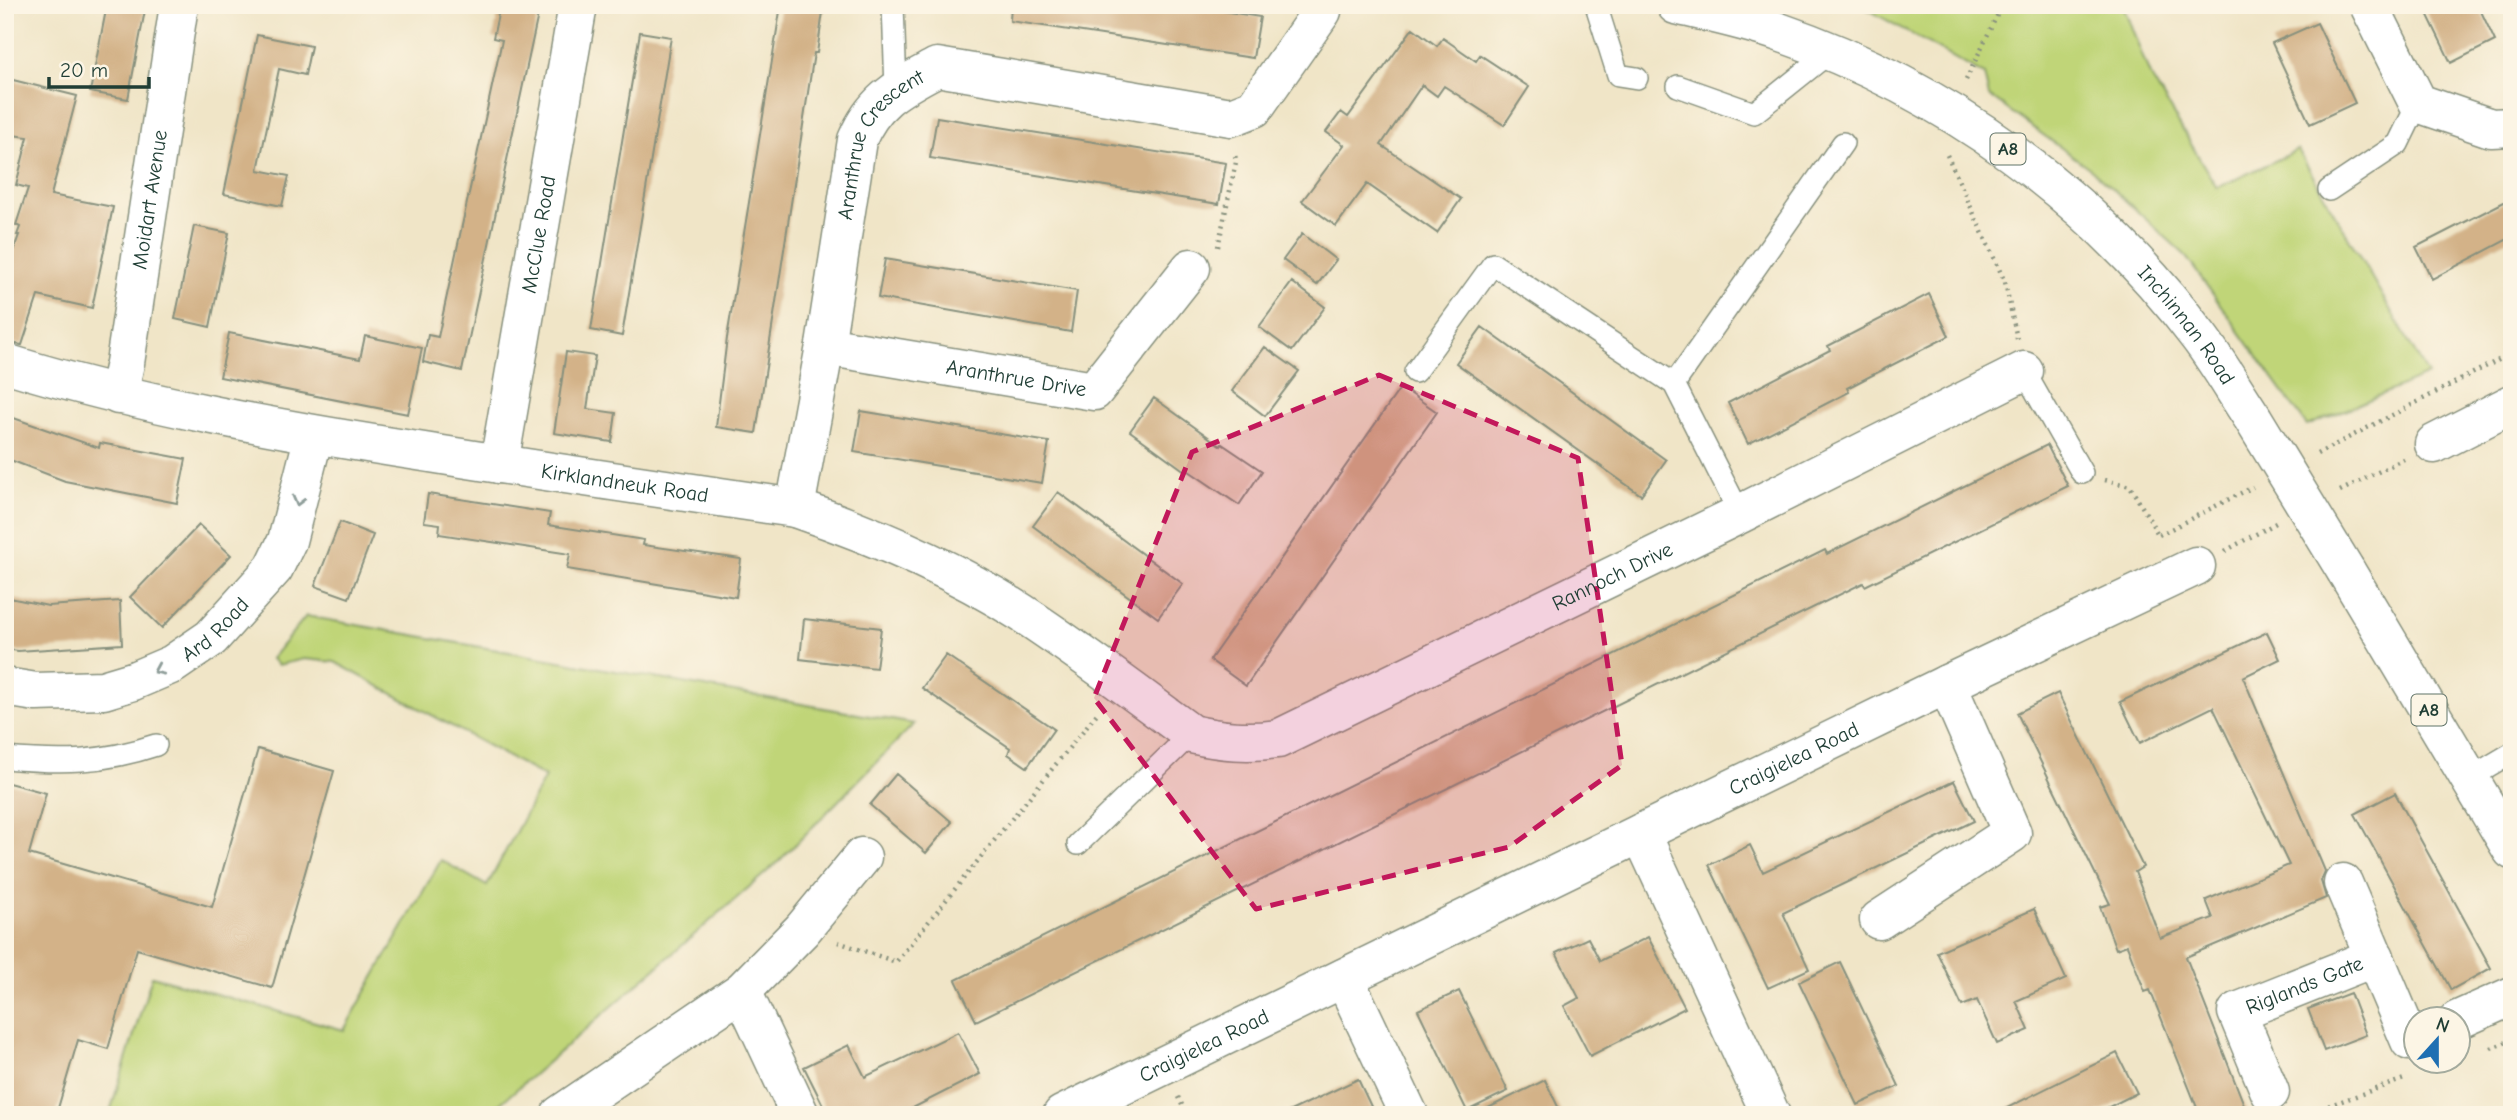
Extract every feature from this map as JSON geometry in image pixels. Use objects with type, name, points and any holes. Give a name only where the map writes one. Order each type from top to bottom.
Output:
[{"type":"street","name":"Moidart Avenue","points":[[118,395],[179,5]]},
{"type":"street","name":"McClue Road","points":[[499,464],[578,5]]},
{"type":"street","name":"Inchinnan Road","points":[[1676,5],[1779,32],[1870,70],[1947,129],[2046,177],[2113,238],[2199,337],[2252,417],[2512,850]]},
{"type":"street","points":[[2369,5],[2418,103],[2491,128],[2512,127]]},
{"type":"street","points":[[1231,117],[1254,107],[1322,10]]},
{"type":"street","name":"Aranthrue Crescent","points":[[795,508],[825,346],[857,139],[866,118],[896,89],[937,67],[1231,117]]},
{"type":"street","name":"Aranthrue Drive","points":[[825,346],[1094,391],[1191,268]]},
{"type":"street","name":"Kirklandneuk Road","points":[[5,363],[118,395],[314,435],[795,508],[857,530],[930,562],[975,586],[1021,613],[1191,734]]},
{"type":"street","name":"Rannoch Drive","points":[[1191,734],[1222,741],[1250,742],[1278,738],[1740,514],[2024,371]]},
{"type":"street","points":[[2434,444],[2512,404]]},
{"type":"street","name":"Ard Road","points":[[5,687],[36,692],[103,690],[173,664],[211,638],[274,568],[287,541],[314,435]]},
{"type":"street","name":"Craigielea Road","points":[[1062,1115],[1947,684],[2196,566]]},
{"type":"street","points":[[1880,920],[2012,833],[1947,684]]},
{"type":"street","points":[[1641,833],[1771,1115]]},
{"type":"street","points":[[560,1115],[742,991],[802,930],[862,857]]},
{"type":"street","name":"Riglands Gate","points":[[2343,883],[2402,1022]]},
{"type":"street","name":"Riglands Gate","points":[[2270,1092],[2237,1012],[2375,957]]},
{"type":"street","points":[[1344,978],[1409,1115]]},
{"type":"street","points":[[742,991],[800,1115]]},
{"type":"street","points":[[2472,1014],[2512,996]]},
{"type":"lane","points":[[893,5],[896,89]]},
{"type":"lane","points":[[1596,5],[1618,75],[1637,78]]},
{"type":"lane","points":[[1678,86],[1754,113],[1830,52]]},
{"type":"lane","points":[[2329,190],[2398,144],[2418,103]]},
{"type":"lane","points":[[1674,384],[1843,143]]},
{"type":"lane","points":[[1415,372],[1493,264],[1674,384],[1740,514]]},
{"type":"lane","points":[[2024,371],[2082,473]]},
{"type":"lane","points":[[1078,844],[1191,734]]},
{"type":"lane","points":[[5,758],[87,761],[123,756],[156,746]]},
{"type":"lane","points":[[2470,778],[2512,753]]},
{"type":"path","points":[[2002,5],[1947,129],[2005,282],[2024,371]]},
{"type":"path","points":[[1191,268],[1215,260],[1236,162],[1231,117]]},
{"type":"path","points":[[2305,460],[2512,353]]},
{"type":"path","points":[[2082,473],[2130,486],[2159,536],[2256,485]]},
{"type":"path","points":[[802,930],[896,962],[1122,683]]},
{"type":"path","points":[[2302,1115],[2402,1070]]},
{"type":"highlighted area","points":[[1379,375],[1578,458],[1622,765],[1509,847],[1256,909],[1094,698],[1192,452]]},
{"type":"green space","points":[[1860,5],[2123,5],[2149,73],[2217,188],[2298,150],[2428,375],[2307,426],[2184,254],[2092,170],[1989,96],[1984,75]]},
{"type":"green space","points":[[306,616],[914,724],[778,862],[487,1115],[109,1115],[152,976],[344,1030],[441,860],[487,886],[545,777],[335,662],[304,659],[278,665],[271,659]]},
{"type":"building","points":[[107,5],[146,5],[128,99],[90,92]]},
{"type":"building","points":[[500,5],[540,5],[462,371],[423,362],[428,335],[438,337],[502,40],[493,38]]},
{"type":"building","points":[[781,5],[824,5],[817,53],[814,53],[756,433],[716,427],[727,338]]},
{"type":"building","points":[[1011,5],[1185,5],[1260,17],[1253,58],[1010,21]]},
{"type":"building","points":[[2423,5],[2478,5],[2495,41],[2451,63]]},
{"type":"building","points":[[2317,23],[2355,103],[2310,124],[2272,43]]},
{"type":"building","points":[[1413,28],[1437,46],[1443,38],[1476,61],[1480,55],[1529,87],[1504,125],[1444,86],[1437,96],[1422,85],[1381,145],[1461,199],[1437,233],[1367,184],[1336,226],[1302,201],[1344,145],[1326,132],[1341,112],[1348,117]]},
{"type":"building","points":[[640,32],[671,37],[622,336],[591,330]]},
{"type":"building","points":[[257,35],[311,46],[305,75],[279,69],[258,170],[289,176],[282,206],[224,194]]},
{"type":"building","points":[[5,78],[77,96],[51,195],[113,207],[92,308],[38,296],[22,345],[5,342],[5,274],[19,235],[20,227],[16,225],[28,188],[16,185],[28,137],[5,134]]},
{"type":"building","points":[[937,117],[1226,163],[1219,204],[930,158]]},
{"type":"building","points":[[2512,198],[2512,237],[2432,279],[2416,247]]},
{"type":"building","points":[[194,226],[229,233],[210,327],[175,319]]},
{"type":"building","points":[[1302,234],[1336,260],[1317,285],[1283,260]]},
{"type":"building","points":[[885,259],[1077,291],[1071,332],[878,298]]},
{"type":"building","points":[[1292,282],[1325,307],[1292,351],[1259,327]]},
{"type":"building","points":[[1929,294],[1949,336],[1847,388],[1849,392],[1748,444],[1728,403],[1830,350],[1828,346]]},
{"type":"building","points":[[1482,327],[1666,460],[1641,495],[1456,363]]},
{"type":"building","points":[[229,333],[360,359],[365,336],[422,348],[408,414],[220,377]]},
{"type":"building","points":[[1265,347],[1299,371],[1265,416],[1232,391]]},
{"type":"building","points":[[566,352],[595,356],[587,409],[616,413],[612,442],[554,433]]},
{"type":"building","points":[[1401,387],[1437,412],[1246,686],[1210,660]]},
{"type":"building","points":[[1154,398],[1221,446],[1222,444],[1262,471],[1239,505],[1186,469],[1185,471],[1130,431]]},
{"type":"building","points":[[861,411],[1049,442],[1042,483],[854,452]]},
{"type":"building","points":[[5,415],[99,448],[100,443],[186,459],[177,503],[65,481],[5,458]]},
{"type":"building","points":[[2047,445],[2068,486],[1865,586],[1863,583],[976,1021],[956,980],[1825,550],[1827,554]]},
{"type":"building","points":[[1058,492],[1183,584],[1158,618],[1033,526]]},
{"type":"building","points":[[428,494],[550,513],[548,525],[644,540],[643,545],[741,559],[736,597],[567,569],[570,554],[439,534],[440,524],[424,522]]},
{"type":"building","points":[[340,522],[373,535],[349,598],[315,586]]},
{"type":"building","points":[[199,525],[231,555],[162,628],[130,597]]},
{"type":"building","points":[[5,597],[48,606],[120,601],[122,644],[18,651],[5,649]]},
{"type":"building","points":[[804,619],[881,628],[876,668],[800,659]]},
{"type":"building","points":[[2267,632],[2280,659],[2243,677],[2325,871],[2321,881],[2326,898],[2186,957],[2248,1115],[2200,1115],[2150,990],[2145,992],[2127,945],[2116,949],[2100,907],[2110,904],[2017,713],[2058,693],[2143,867],[2135,872],[2160,938],[2213,918],[2206,900],[2289,865],[2213,707],[2140,743],[2120,702]]},
{"type":"building","points":[[946,655],[1054,729],[1027,767],[1008,754],[1010,748],[922,688]]},
{"type":"building","points":[[258,749],[334,771],[272,988],[137,949],[108,1049],[78,1040],[56,1115],[5,1115],[5,782],[46,793],[29,854],[212,907]]},
{"type":"building","points":[[896,774],[952,822],[926,853],[870,805]]},
{"type":"building","points":[[1954,781],[1974,821],[1783,913],[1809,969],[1768,988],[1709,865],[1750,845],[1763,872]]},
{"type":"building","points":[[2395,793],[2491,968],[2451,990],[2355,814]]},
{"type":"building","points":[[2034,909],[2066,979],[2016,1001],[2029,1030],[1997,1044],[1977,1000],[1962,1006],[1937,952]]},
{"type":"building","points":[[1648,937],[1685,1008],[1590,1056],[1564,1006],[1579,998],[1556,953],[1588,938],[1600,961]]},
{"type":"building","points":[[1840,962],[1899,1086],[1858,1105],[1799,982]]},
{"type":"building","points":[[1459,991],[1508,1091],[1467,1111],[1418,1010]]},
{"type":"building","points":[[2350,993],[2366,1035],[2324,1051],[2308,1009]]},
{"type":"building","points":[[958,1032],[980,1074],[899,1115],[828,1115],[804,1067],[849,1045],[865,1077]]},
{"type":"building","points":[[2117,1053],[2137,1093],[2093,1115],[1993,1115]]},
{"type":"building","points":[[1358,1079],[1375,1115],[1282,1115]]},
{"type":"building","points":[[1545,1080],[1562,1115],[1474,1115]]}]
